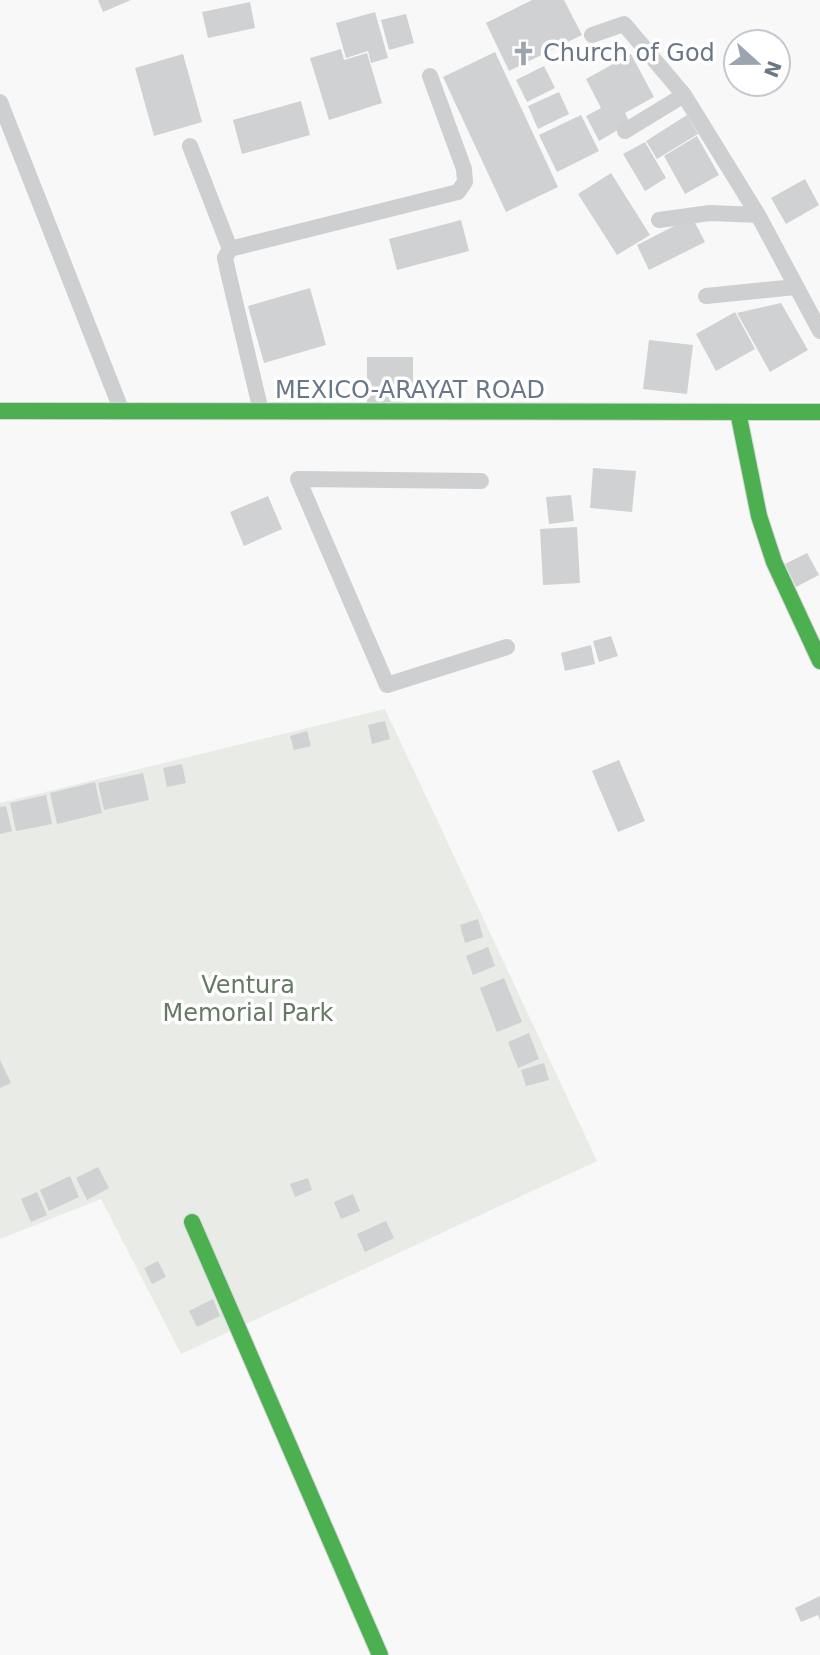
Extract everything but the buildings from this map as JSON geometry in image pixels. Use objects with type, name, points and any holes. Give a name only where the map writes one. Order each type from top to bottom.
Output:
[{"type":"main road","name":"MEXICO-ARAYAT ROAD","points":[[0,411],[820,412]]},
{"type":"main road","points":[[738,412],[759,516],[774,562],[820,661]]},
{"type":"main road","points":[[192,1222],[380,1655]]},
{"type":"lane","points":[[592,35],[624,24],[684,95],[758,215],[820,331]]},
{"type":"lane","points":[[261,413],[225,258],[230,249],[458,192],[465,182],[464,169],[430,76]]},
{"type":"lane","points":[[625,131],[684,95]]},
{"type":"lane","points":[[0,102],[121,410]]},
{"type":"lane","points":[[190,146],[230,249]]},
{"type":"lane","points":[[659,220],[710,213],[758,215]]},
{"type":"lane","points":[[706,296],[795,287]]},
{"type":"lane","points":[[481,481],[298,479],[387,685],[507,647]]},
{"type":"green space","name":"Ventura Memorial Park","points":[[385,709],[597,1161],[181,1354],[101,1199],[0,1239],[0,803]]},
{"type":"traffic: fast","points":[[0,411],[820,412]]},
{"type":"traffic: fast","points":[[738,412],[759,516],[774,562],[820,661]]},
{"type":"traffic: fast","points":[[192,1222],[380,1655]]},
{"type":"place","name":"Church of God","points":[[523,53]]}]
